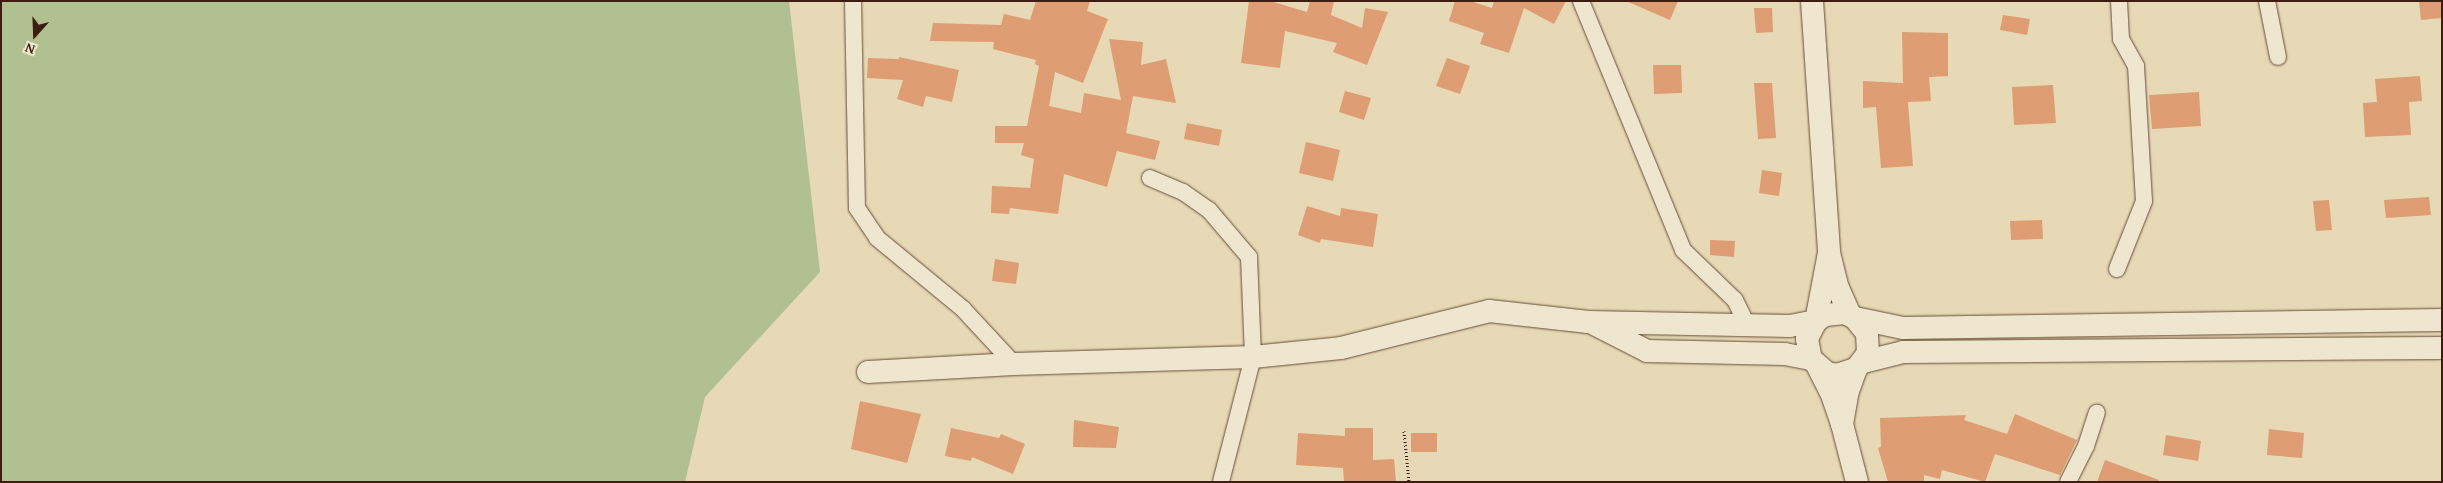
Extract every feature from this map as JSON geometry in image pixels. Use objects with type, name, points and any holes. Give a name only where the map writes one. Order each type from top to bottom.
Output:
[{"type":"street","points":[[853,1],[857,208],[877,238],[963,309],[1014,364]]},
{"type":"street","points":[[1581,1],[1683,250],[1735,300],[1747,325]]},
{"type":"street","points":[[1812,1],[1829,253],[1838,288],[1852,316],[1867,333],[1869,343],[1848,391],[1842,424]]},
{"type":"street","points":[[2118,269],[2144,201],[2136,66],[2121,39],[2119,1]]},
{"type":"street","points":[[2266,1],[2278,57]]},
{"type":"street","points":[[1150,178],[1183,192],[1209,210],[1249,257],[1254,357],[1221,482]]},
{"type":"street","points":[[1829,253],[1816,321],[1807,339],[1814,363],[1831,392],[1842,424],[1857,482]]},
{"type":"street","points":[[868,372],[1014,364],[1254,357],[1341,348],[1489,311],[1588,322],[1790,326],[1816,321],[1835,313],[1903,328],[2442,320]]},
{"type":"street","points":[[1588,322],[1647,351],[1785,354],[1814,363],[1837,375],[1860,365],[1903,352],[2442,348]]},
{"type":"street","points":[[2068,482],[2086,446],[2097,413]]},
{"type":"path","points":[[1404,431],[1409,482]]},
{"type":"green space","points":[[1,1],[789,1],[820,272],[705,397],[685,482],[1,482]]},
{"type":"building","points":[[1036,1],[1090,1],[1087,11],[1108,19],[1083,83],[1055,72],[1049,106],[1081,113],[1084,93],[1121,100],[1109,39],[1143,42],[1141,65],[1166,59],[1176,103],[1133,96],[1126,133],[1160,141],[1155,160],[1117,151],[1107,187],[1064,174],[1058,214],[1010,208],[1009,214],[991,213],[992,186],[1030,188],[1034,159],[1021,155],[1024,143],[995,143],[995,126],[1027,126],[1039,66],[1035,64],[1036,60],[993,49],[994,42],[930,41],[933,23],[1001,25],[1004,14],[1030,20]]},
{"type":"building","points":[[1249,1],[1270,1],[1307,12],[1310,1],[1334,1],[1331,15],[1362,28],[1365,8],[1388,12],[1367,65],[1333,52],[1337,43],[1285,31],[1280,68],[1241,63]]},
{"type":"building","points":[[1455,1],[1470,1],[1492,8],[1494,1],[1566,1],[1554,24],[1524,8],[1509,53],[1480,44],[1484,33],[1449,21]]},
{"type":"building","points":[[1626,1],[1678,1],[1670,20]]},
{"type":"building","points":[[2419,1],[2442,1],[2442,18],[2421,20]]},
{"type":"building","points":[[1754,8],[1772,8],[1773,32],[1756,33]]},
{"type":"building","points":[[2003,15],[2030,19],[2027,35],[2000,30]]},
{"type":"building","points":[[1902,32],[1948,33],[1948,76],[1929,77],[1931,101],[1908,102],[1913,166],[1881,168],[1876,107],[1863,108],[1863,81],[1903,83]]},
{"type":"building","points":[[899,57],[959,70],[952,102],[926,96],[923,107],[897,99],[903,80],[867,78],[868,58],[899,59]]},
{"type":"building","points":[[1447,58],[1470,66],[1460,94],[1436,86]]},
{"type":"building","points":[[1653,65],[1681,65],[1682,93],[1654,94]]},
{"type":"building","points":[[2420,76],[2422,101],[2409,102],[2411,135],[2365,137],[2363,103],[2377,102],[2375,79]]},
{"type":"building","points":[[1754,83],[1772,83],[1776,138],[1758,139]]},
{"type":"building","points":[[2053,85],[2056,123],[2014,125],[2012,87]]},
{"type":"building","points":[[1345,91],[1371,98],[1364,120],[1339,112]]},
{"type":"building","points":[[2199,92],[2201,126],[2152,129],[2149,95]]},
{"type":"building","points":[[1187,123],[1222,130],[1219,146],[1184,139]]},
{"type":"building","points":[[1306,142],[1340,150],[1333,181],[1299,173]]},
{"type":"building","points":[[1762,170],[1782,173],[1779,196],[1759,193]]},
{"type":"building","points":[[2429,197],[2431,215],[2386,218],[2384,200]]},
{"type":"building","points":[[2329,200],[2332,230],[2316,231],[2313,201]]},
{"type":"building","points":[[1307,206],[1340,216],[1341,208],[1378,214],[1373,247],[1321,239],[1320,243],[1298,235]]},
{"type":"building","points":[[2042,220],[2043,239],[2011,240],[2010,221]]},
{"type":"building","points":[[1710,240],[1735,241],[1734,257],[1710,255]]},
{"type":"building","points":[[995,259],[1019,263],[1016,284],[992,281]]},
{"type":"building","points":[[860,401],[921,414],[907,463],[851,449]]},
{"type":"building","points":[[2015,414],[2077,440],[2060,475],[1995,454],[1985,482],[1942,470],[1940,479],[1924,475],[1924,482],[1888,482],[1878,448],[1881,447],[1880,418],[1966,415],[1964,420],[2007,434]]},
{"type":"building","points":[[1074,420],[1119,427],[1116,448],[1073,447]]},
{"type":"building","points":[[951,428],[999,438],[1001,434],[1025,444],[1013,474],[972,457],[971,461],[945,456]]},
{"type":"building","points":[[1345,428],[1373,428],[1373,460],[1394,459],[1396,482],[1344,482],[1343,468],[1296,465],[1298,433],[1345,436]]},
{"type":"building","points":[[2269,429],[2304,433],[2302,458],[2267,455]]},
{"type":"building","points":[[1411,433],[1437,433],[1437,452],[1411,452]]},
{"type":"building","points":[[2166,435],[2201,441],[2198,461],[2163,455]]},
{"type":"building","points":[[2105,460],[2159,480],[2158,482],[2097,482]]}]
